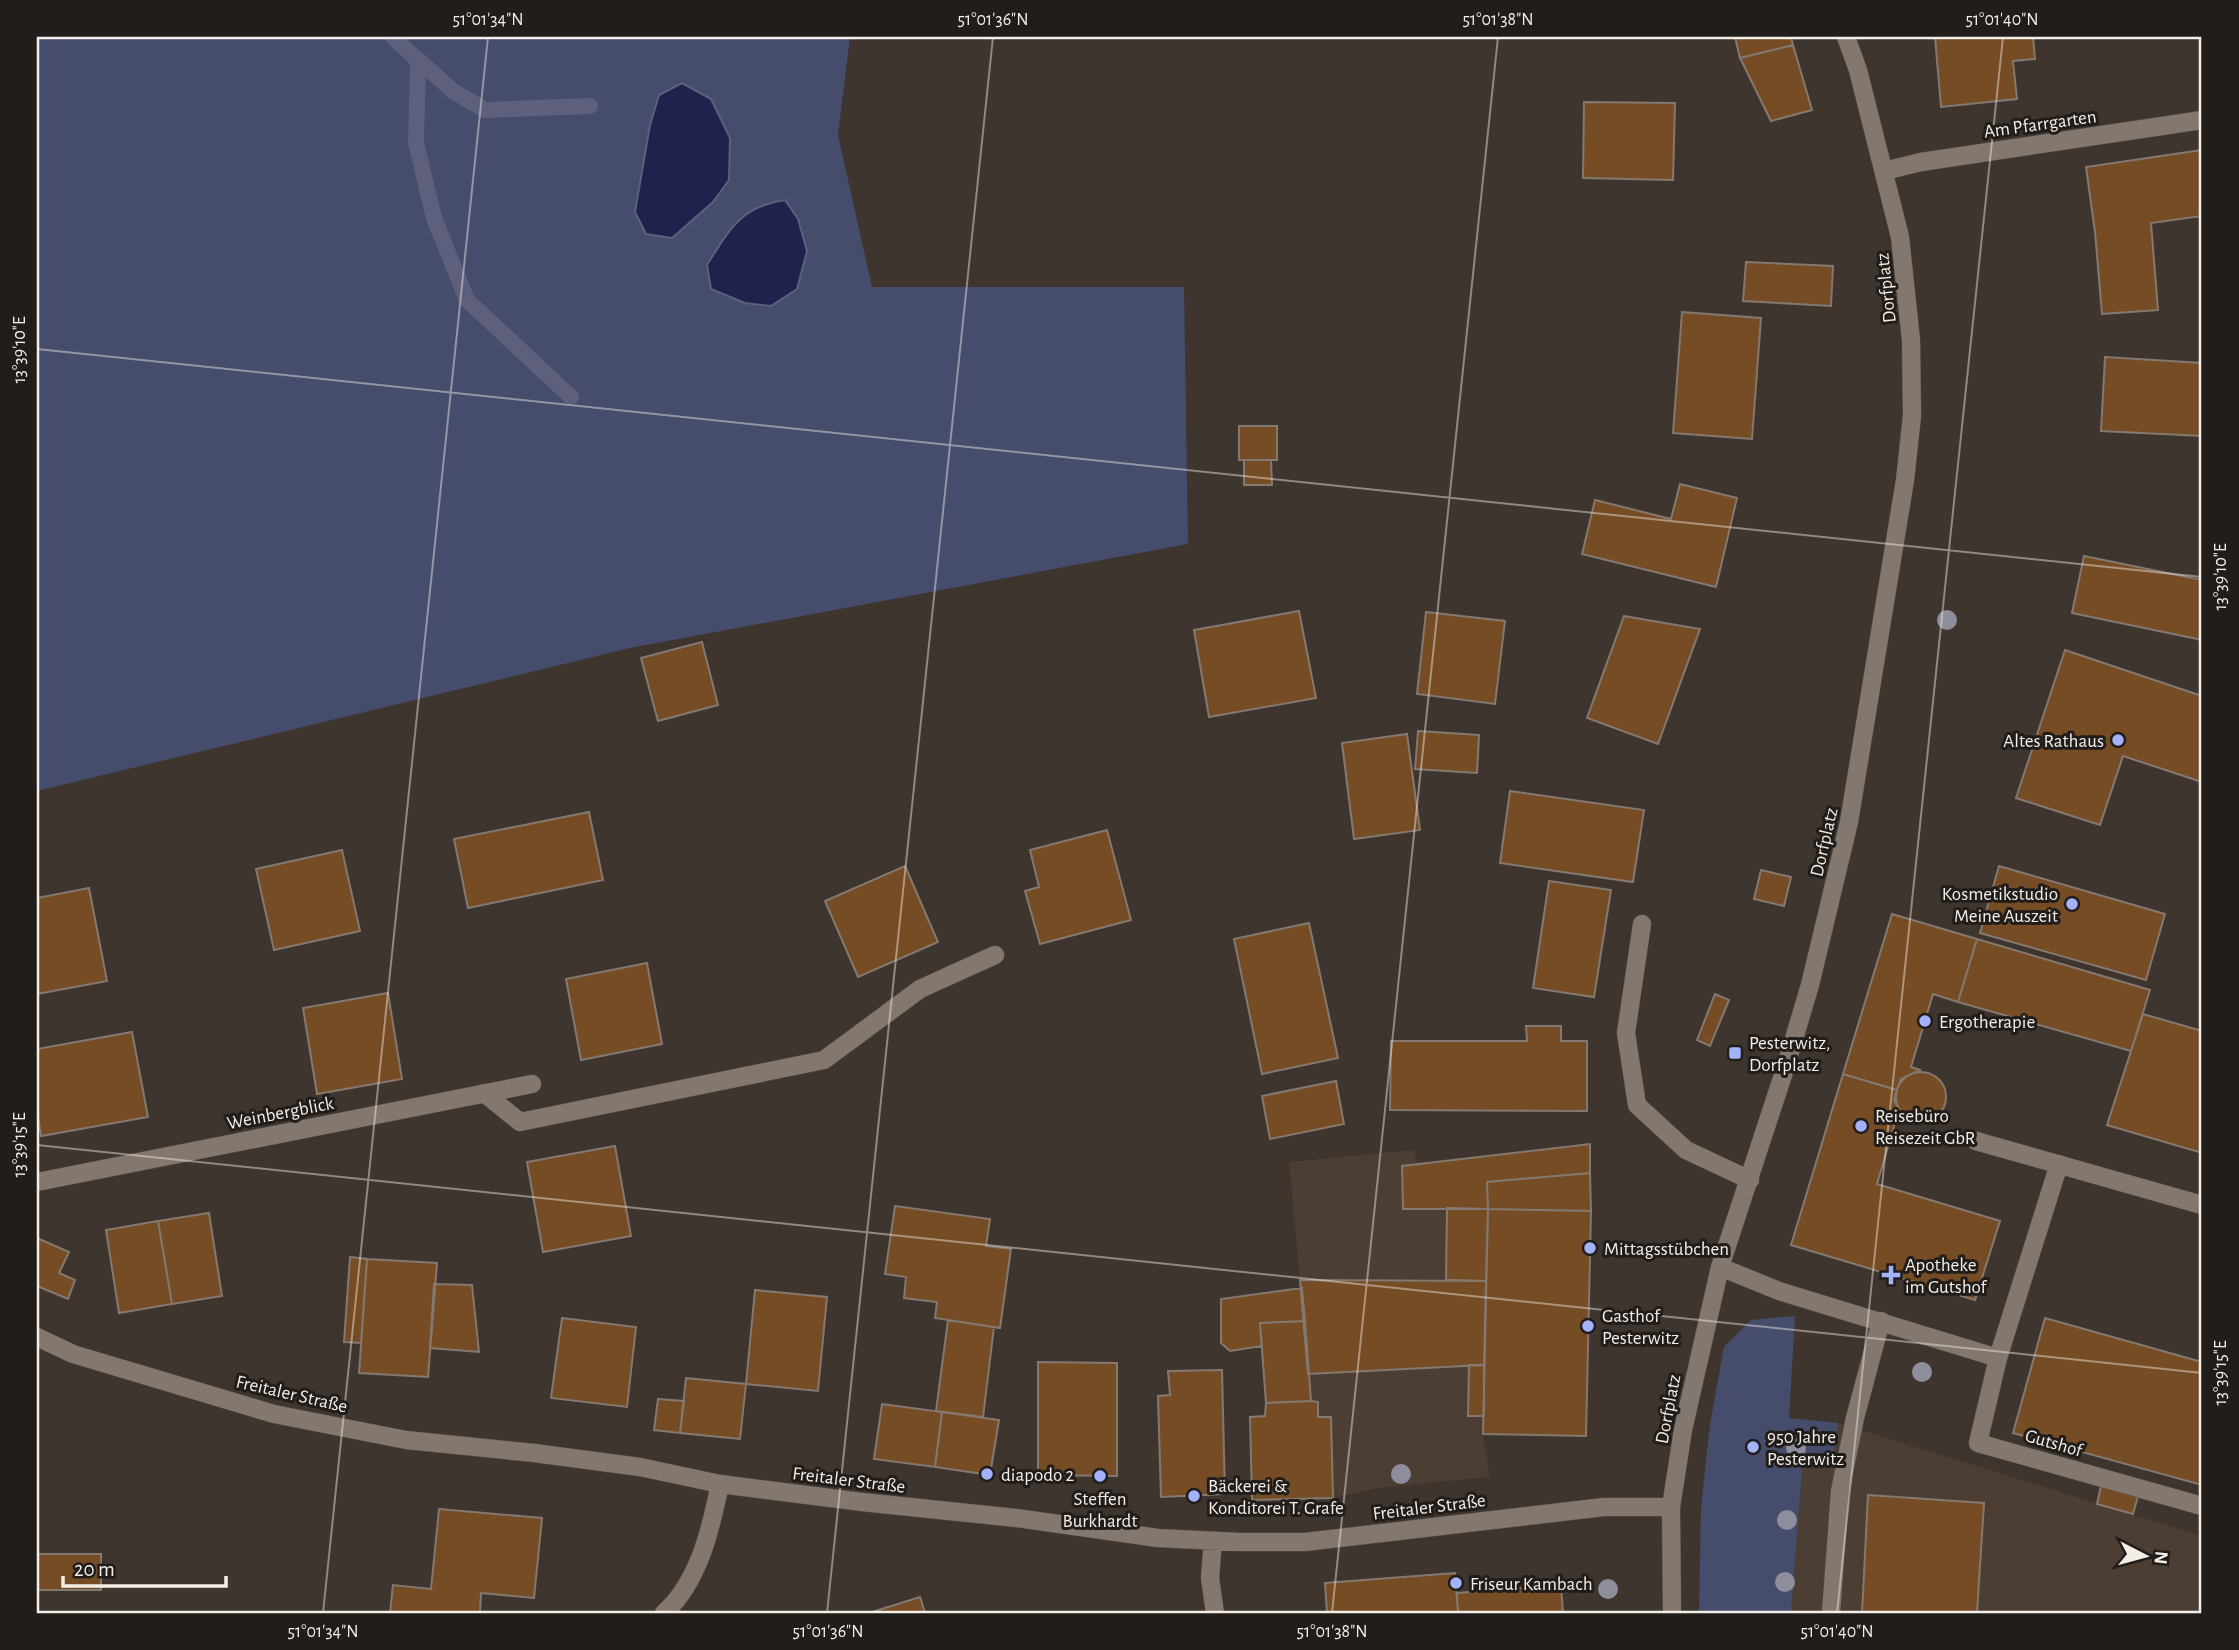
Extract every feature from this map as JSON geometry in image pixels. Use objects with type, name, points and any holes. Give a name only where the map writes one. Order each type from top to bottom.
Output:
[{"type":"street","name":"Dorfplatz","points":[[1672,1613],[1671,1507],[1683,1430],[1720,1267],[1750,1180],[1810,985],[1857,789],[1907,467],[1912,416],[1909,313],[1900,237],[1858,70],[1846,37]]},
{"type":"street","name":"Am Pfarrgarten","points":[[1884,171],[1921,162],[2202,120]]},
{"type":"street","points":[[1642,924],[1626,1033],[1637,1104],[1686,1150],[1750,1180]]},
{"type":"street","points":[[484,1093],[520,1122],[824,1060],[920,989],[995,954]]},
{"type":"street","name":"Weinbergblick","points":[[37,1182],[532,1084]]},
{"type":"street","points":[[1976,1141],[2202,1205]]},
{"type":"street","name":"Gutshof","points":[[2059,1164],[1998,1359],[1978,1443],[2202,1506]]},
{"type":"street","points":[[1720,1267],[1779,1291],[1998,1359]]},
{"type":"street","points":[[1831,1613],[1840,1491],[1855,1418],[1881,1321]]},
{"type":"street","name":"Freitaler Straße","points":[[37,1337],[73,1354],[274,1414],[406,1440],[640,1467],[720,1484],[1016,1518],[1147,1537],[1305,1542],[1604,1507],[1671,1507]]},
{"type":"street","points":[[664,1613],[676,1602],[708,1541],[720,1484]]},
{"type":"street","points":[[1213,1541],[1210,1578],[1214,1613]]},
{"type":"shaded area","points":[[37,37],[850,37],[838,135],[872,287],[1184,287],[1188,544],[630,648],[37,791]]},
{"type":"shaded area","points":[[682,83],[711,99],[730,138],[729,180],[713,202],[672,238],[646,234],[635,212],[650,125],[659,95]]},
{"type":"shaded area","points":[[785,200],[798,219],[807,251],[797,289],[771,306],[745,303],[711,289],[707,265],[730,231],[757,208]]},
{"type":"shaded area","points":[[1414,1150],[1417,1164],[1402,1166],[1403,1209],[1447,1208],[1446,1280],[1486,1281],[1483,1434],[1490,1477],[1383,1487],[1333,1498],[1331,1417],[1318,1417],[1318,1402],[1311,1401],[1289,1162]]},
{"type":"shaded area","points":[[1795,1316],[1789,1418],[1838,1423],[1833,1460],[1803,1458],[1791,1613],[1699,1613],[1701,1507],[1710,1424],[1724,1347],[1751,1320]]},
{"type":"shaded area","points":[[1789,1418],[1838,1423],[2202,1536],[2202,1613],[1773,1613]]},
{"type":"building","points":[[1735,37],[1791,37],[1793,45],[1740,58]]},
{"type":"building","points":[[1935,37],[2033,37],[2035,59],[2013,61],[2017,99],[1941,107]]},
{"type":"building","points":[[1793,45],[1812,110],[1771,121],[1740,58]]},
{"type":"building","points":[[1584,102],[1675,103],[1673,180],[1583,178]]},
{"type":"building","points":[[2202,150],[2202,216],[2151,223],[2158,310],[2102,314],[2086,167]]},
{"type":"building","points":[[1746,262],[1833,266],[1831,306],[1743,301]]},
{"type":"building","points":[[1682,312],[1761,318],[1752,439],[1673,433]]},
{"type":"building","points":[[2105,357],[2202,363],[2202,436],[2101,431]]},
{"type":"building","points":[[1239,426],[1277,426],[1277,460],[1239,460]]},
{"type":"building","points":[[1244,460],[1271,460],[1272,485],[1244,485]]},
{"type":"building","points":[[1680,484],[1737,498],[1716,587],[1582,554],[1595,500],[1671,519]]},
{"type":"building","points":[[2084,556],[2202,580],[2202,640],[2072,613]]},
{"type":"building","points":[[1299,611],[1316,698],[1209,717],[1194,630]]},
{"type":"building","points":[[1426,612],[1505,621],[1495,704],[1417,694]]},
{"type":"building","points":[[1624,616],[1700,629],[1658,744],[1587,718]]},
{"type":"building","points":[[702,642],[718,705],[658,721],[641,658]]},
{"type":"building","name":"Altes Rathaus","points":[[2065,650],[2202,696],[2202,782],[2123,756],[2100,825],[2016,798]]},
{"type":"building","points":[[1418,731],[1479,735],[1477,773],[1415,769]]},
{"type":"building","points":[[1407,734],[1420,830],[1354,839],[1342,743]]},
{"type":"building","points":[[1510,791],[1644,810],[1633,882],[1500,863]]},
{"type":"building","points":[[589,812],[603,880],[468,908],[454,839]]},
{"type":"building","points":[[1107,830],[1131,920],[1040,944],[1025,891],[1039,887],[1030,850]]},
{"type":"building","points":[[342,850],[360,931],[274,950],[256,869]]},
{"type":"building","points":[[905,866],[938,942],[858,977],[825,901]]},
{"type":"building","points":[[1999,866],[2165,914],[2146,980],[1980,933]]},
{"type":"building","points":[[1761,870],[1791,877],[1784,906],[1754,899]]},
{"type":"building","points":[[1549,881],[1611,890],[1594,997],[1533,988]]},
{"type":"building","points":[[89,888],[107,981],[37,994],[37,898]]},
{"type":"building","points":[[1892,914],[1977,939],[1958,1002],[1933,994],[1911,1067],[1920,1070],[1901,1079],[1897,1090],[1843,1074]]},
{"type":"building","points":[[1309,923],[1338,1058],[1262,1074],[1234,939]]},
{"type":"building","points":[[1977,939],[2150,990],[2131,1051],[1958,1002]]},
{"type":"building","points":[[647,963],[662,1044],[581,1060],[566,979]]},
{"type":"building","points":[[388,993],[402,1079],[317,1094],[303,1008]]},
{"type":"building","points":[[1715,994],[1729,1000],[1710,1046],[1697,1040]]},
{"type":"building","points":[[2143,1014],[2202,1031],[2202,1153],[2107,1125]]},
{"type":"building","points":[[1526,1026],[1561,1026],[1561,1041],[1587,1041],[1587,1111],[1390,1110],[1391,1041],[1527,1041]]},
{"type":"building","points":[[132,1032],[148,1117],[41,1136],[37,1110],[37,1049]]},
{"type":"building","points":[[1921,1072],[1939,1079],[1946,1097],[1939,1115],[1921,1122],[1903,1115],[1896,1097],[1903,1079]]},
{"type":"building","points":[[1843,1074],[1897,1090],[1894,1100],[1905,1119],[1897,1116],[1877,1184],[2000,1221],[1975,1300],[1791,1245]]},
{"type":"building","points":[[1336,1081],[1344,1124],[1270,1139],[1262,1096]]},
{"type":"building","points":[[1590,1144],[1590,1173],[1487,1182],[1488,1209],[1403,1209],[1402,1166]]},
{"type":"building","points":[[615,1146],[631,1236],[543,1252],[527,1162]]},
{"type":"building","points":[[1590,1173],[1591,1211],[1488,1209],[1487,1182]]},
{"type":"building","points":[[895,1206],[990,1219],[986,1246],[1011,1249],[1000,1328],[935,1318],[937,1302],[904,1298],[906,1277],[885,1274]]},
{"type":"building","points":[[1447,1208],[1488,1209],[1486,1281],[1446,1280]]},
{"type":"building","points":[[1488,1209],[1591,1211],[1586,1436],[1483,1434]]},
{"type":"building","points":[[209,1213],[222,1296],[172,1304],[158,1221]]},
{"type":"building","points":[[158,1221],[172,1304],[119,1313],[106,1230]]},
{"type":"building","points":[[37,1238],[69,1252],[59,1273],[75,1280],[68,1299],[37,1286]]},
{"type":"building","points":[[350,1257],[367,1259],[361,1343],[344,1342]]},
{"type":"building","points":[[367,1259],[437,1263],[428,1377],[359,1373]]},
{"type":"building","points":[[1300,1280],[1486,1281],[1484,1365],[1308,1374]]},
{"type":"building","points":[[434,1284],[472,1285],[479,1352],[430,1348]]},
{"type":"building","points":[[1302,1288],[1305,1321],[1260,1323],[1262,1346],[1230,1351],[1221,1343],[1221,1299]]},
{"type":"building","points":[[755,1290],[827,1297],[818,1391],[746,1384]]},
{"type":"building","points":[[562,1318],[636,1327],[627,1407],[551,1398]]},
{"type":"building","points":[[2045,1318],[2202,1362],[2202,1485],[2013,1433]]},
{"type":"building","points":[[948,1320],[994,1327],[983,1417],[936,1411]]},
{"type":"building","points":[[1305,1321],[1311,1401],[1266,1403],[1260,1323]]},
{"type":"building","points":[[1038,1362],[1117,1363],[1117,1476],[1038,1475]]},
{"type":"building","points":[[1469,1365],[1484,1365],[1484,1416],[1468,1416]]},
{"type":"building","points":[[1222,1370],[1225,1494],[1161,1497],[1158,1396],[1170,1395],[1168,1371]]},
{"type":"building","points":[[686,1378],[746,1384],[740,1439],[680,1433]]},
{"type":"building","points":[[658,1399],[684,1401],[680,1433],[654,1430]]},
{"type":"building","points":[[1318,1402],[1318,1417],[1331,1417],[1333,1498],[1252,1500],[1250,1417],[1265,1416],[1266,1403]]},
{"type":"building","points":[[882,1404],[942,1412],[935,1467],[874,1459]]},
{"type":"building","points":[[942,1412],[999,1420],[990,1475],[935,1467]]},
{"type":"building","points":[[2101,1486],[2138,1496],[2133,1514],[2097,1504]]},
{"type":"building","points":[[1868,1495],[1984,1503],[1977,1613],[1862,1613]]},
{"type":"building","points":[[439,1509],[542,1518],[534,1598],[481,1593],[480,1613],[390,1613],[393,1585],[431,1589]]},
{"type":"building","points":[[38,1554],[101,1554],[101,1590],[38,1590]]},
{"type":"building","points":[[1455,1573],[1458,1613],[1327,1613],[1325,1583]]},
{"type":"building","points":[[1561,1585],[1563,1613],[1458,1613],[1457,1593]]},
{"type":"building","points":[[920,1597],[925,1613],[869,1613]]},
{"type":"waterway","points":[[393,37],[418,61],[416,143],[434,218],[467,300],[571,397]]},
{"type":"waterway","points":[[415,57],[453,91],[485,110],[590,106]]},
{"type":"place","name":"Altes Rathaus","points":[[2118,740]]},
{"type":"place","name":"Kosmetikstudio Meine Auszeit","points":[[2072,904]]},
{"type":"place","name":"Ergotherapie","points":[[1925,1021]]},
{"type":"place","name":"Pesterwitz, Dorfplatz","points":[[1735,1053]]},
{"type":"place","name":"Reisebüro Reisezeit GbR","points":[[1861,1126]]},
{"type":"place","name":"Mittagsstübchen","points":[[1590,1248]]},
{"type":"place","name":"Apotheke im Gutshof","points":[[1891,1275]]},
{"type":"place","name":"Gasthof Pesterwitz","points":[[1588,1326]]},
{"type":"place","name":"950 Jahre Pesterwitz","points":[[1753,1447]]},
{"type":"place","name":"diapodo 2","points":[[987,1474]]},
{"type":"place","name":"Steffen Burkhardt","points":[[1100,1476]]},
{"type":"place","name":"Bäckerei & Konditorei T. Grafe","points":[[1194,1496]]},
{"type":"place","name":"Friseur Kambach","points":[[1456,1583]]}]
